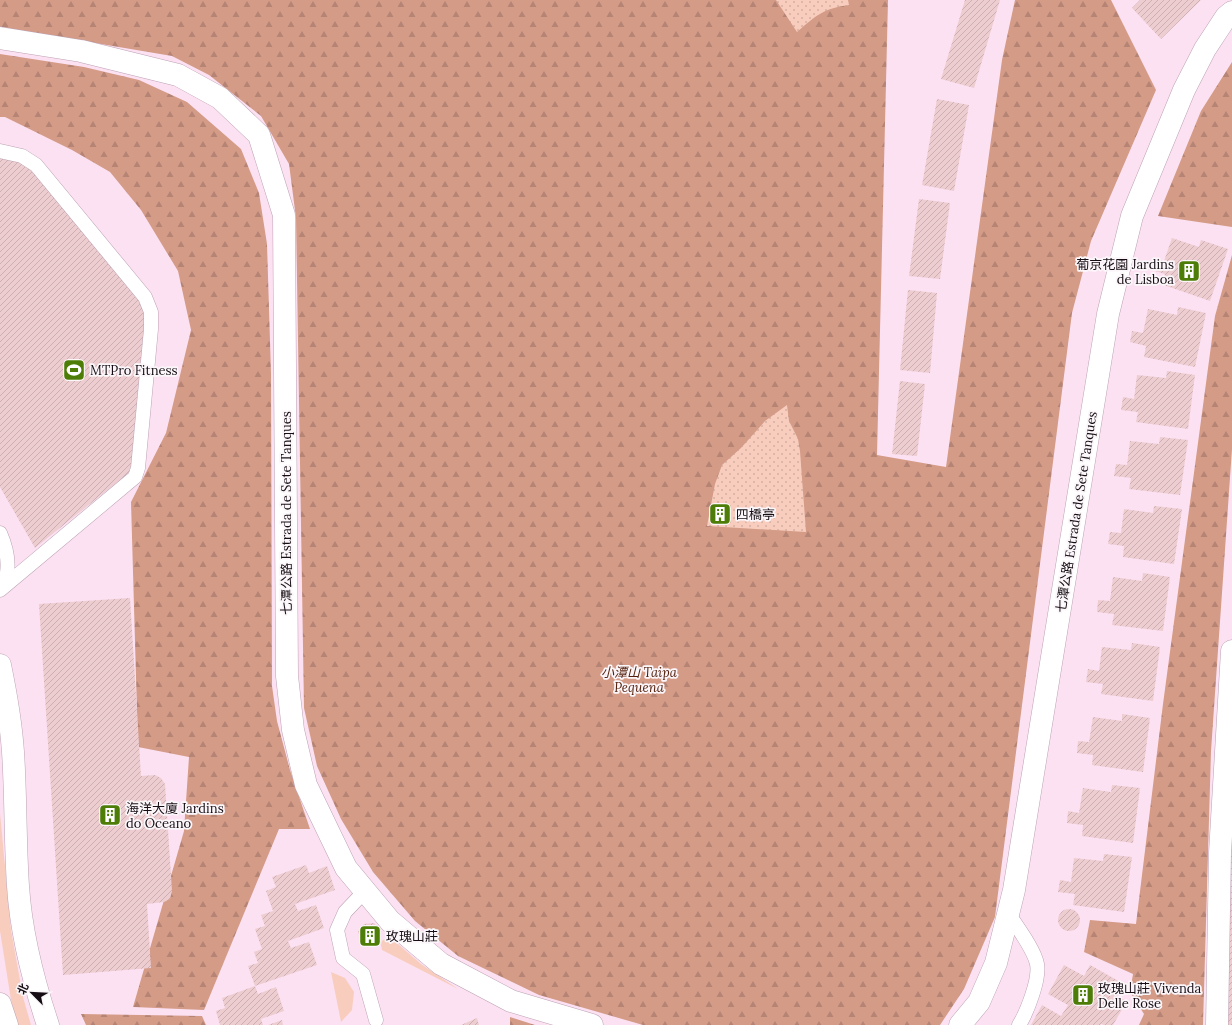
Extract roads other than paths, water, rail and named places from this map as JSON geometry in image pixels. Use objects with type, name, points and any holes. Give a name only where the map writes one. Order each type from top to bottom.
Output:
[{"type":"street","name":"七潭公路 Estrada de Sete Tanques","points":[[960,1025],[979,1002],[996,964],[1014,890],[1108,314],[1132,216],[1184,90],[1204,49],[1232,12]]},
{"type":"street","name":"七潭公路 Estrada de Sete Tanques","points":[[0,38],[81,52],[178,75],[220,98],[259,135],[284,215],[287,676],[293,730],[306,785],[346,868],[390,921],[442,964],[511,1001],[592,1025]]},
{"type":"street","points":[[1217,1025],[1220,853],[1232,651]]},
{"type":"street","points":[[0,665],[7,702],[13,752],[18,887],[24,935],[35,982],[48,1025]]},
{"type":"street","points":[[0,1004],[7,1025]]},
{"type":"lane","points":[[0,151],[22,156],[36,165],[145,297],[151,312],[152,329],[138,468],[134,477],[2,588]]},
{"type":"lane","points":[[0,533],[8,567],[2,588]]},
{"type":"lane","points":[[365,891],[345,912],[336,930],[343,958],[364,974],[376,1020]]},
{"type":"lane","points":[[1008,913],[1032,952],[1037,965],[1036,980],[1024,1017],[1019,1025]]},
{"type":"place","name":"葡京花園 Jardins de Lisboa","points":[[1189,271]]},
{"type":"place","name":"MTPro Fitness","points":[[74,370]]},
{"type":"place","name":"四橋亭","points":[[720,514]]},
{"type":"place","name":"海洋大廈 Jardins do Oceano","points":[[110,815]]},
{"type":"place","name":"玫瑰山莊","points":[[370,936]]},
{"type":"place","name":"玫瑰山莊 Vivenda Delle Rose","points":[[1083,995]]},
{"type":"park label","name":"小潭山 Taipa Pequena","points":[[639,680]]}]
